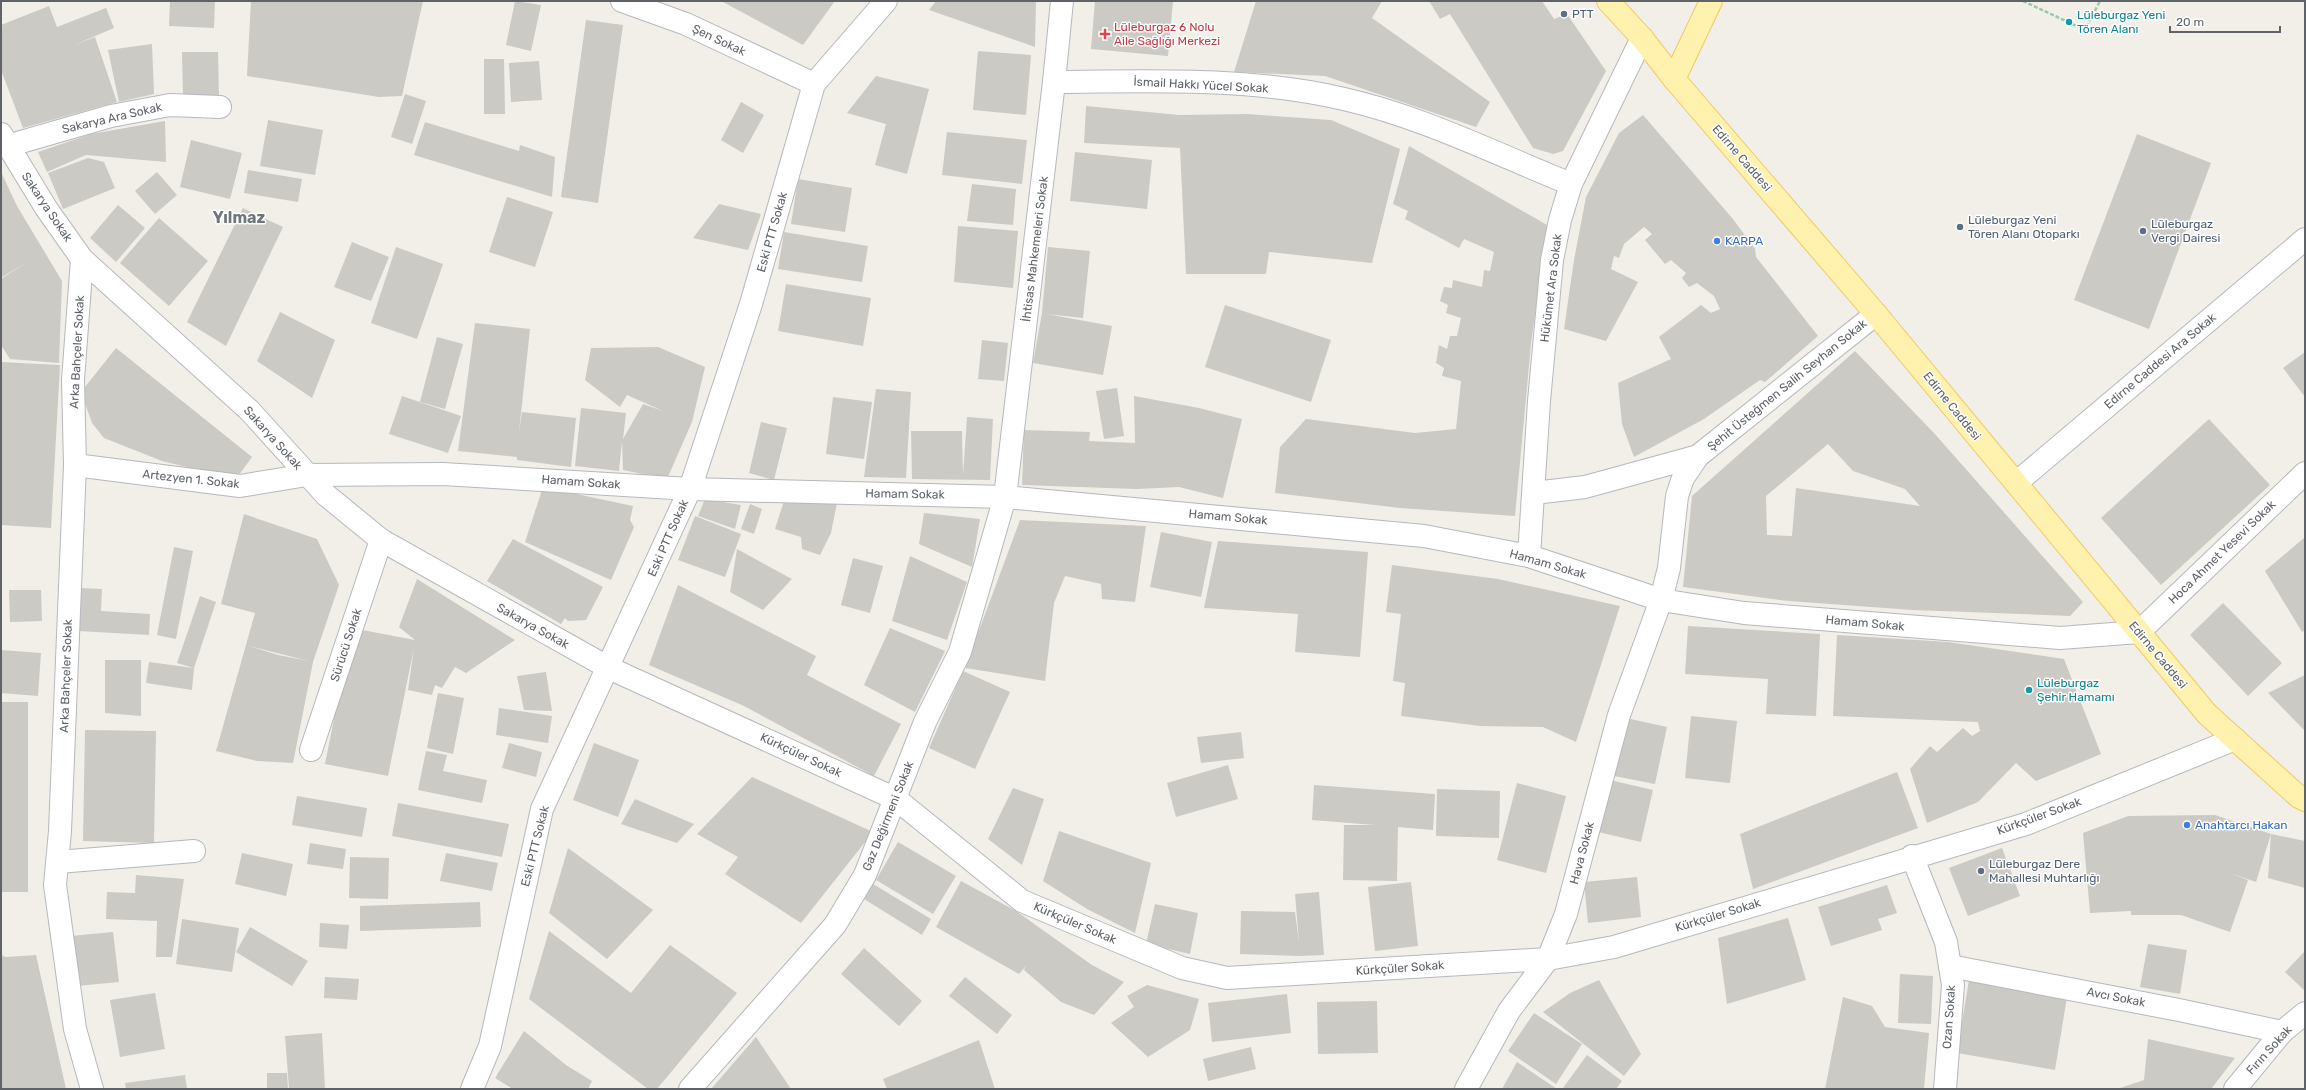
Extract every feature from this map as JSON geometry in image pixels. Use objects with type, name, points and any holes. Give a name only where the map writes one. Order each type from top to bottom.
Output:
[{"type":"main road","name":"Edirne Caddesi","points":[[1608,1],[1642,38],[1674,79],[1876,314],[2207,714],[2299,797],[2305,800]]},
{"type":"main road","points":[[1674,79],[1711,1]]},
{"type":"street","name":"Şen Sokak","points":[[622,1],[686,24],[814,84]]},
{"type":"street","name":"Eski PTT Sokak","points":[[472,1089],[490,1046],[542,809],[609,668],[690,490],[751,304],[814,84],[886,1]]},
{"type":"street","name":"İhtisas Mahkemeleri Sokak","points":[[1005,497],[1054,82],[1062,1]]},
{"type":"street","name":"Hükümet Ara Sokak","points":[[1529,556],[1552,260],[1560,220],[1571,184],[1642,38]]},
{"type":"street","name":"İsmail Hakkı Yücel Sokak","points":[[1054,82],[1174,81],[1248,85],[1343,99],[1403,115],[1571,184]]},
{"type":"street","name":"Sakarya Ara Sokak","points":[[4,140],[111,116],[170,105],[220,107]]},
{"type":"street","name":"Sakarya Sokak","points":[[4,140],[46,208],[82,259],[249,410],[326,495],[381,540],[609,668]]},
{"type":"street","name":"Edirne Caddesi Ara Sokak","points":[[2016,483],[2305,239]]},
{"type":"street","name":"Arka Bahçeler Sokak","points":[[82,259],[73,380],[74,465],[58,862],[55,885],[75,1029],[92,1089]]},
{"type":"street","name":"Şehit Üsteğmen Salih Seyhan Sokak","points":[[1660,600],[1669,568],[1676,496],[1683,478],[1698,456],[1876,314]]},
{"type":"street","name":"Şehit Üsteğmen Salih Seyhan Sokak","points":[[1534,494],[1585,487],[1698,456]]},
{"type":"street","name":"Artezyen 1. Sokak","points":[[74,465],[240,486],[307,475]]},
{"type":"street","name":"Hoca Ahmet Yesevi Sokak","points":[[2139,632],[2305,473]]},
{"type":"street","name":"Hamam Sokak","points":[[307,475],[443,474],[690,490],[1005,497],[1424,536],[1529,556],[1660,600],[1744,613],[2060,638],[2139,632]]},
{"type":"street","name":"Gaz Değirmeni Sokak","points":[[690,1089],[835,925],[865,875],[925,722],[960,652],[1005,497]]},
{"type":"street","name":"Sürücü Sokak","points":[[311,750],[381,540]]},
{"type":"street","name":"Hava Sokak","points":[[1466,1089],[1509,1011],[1548,959],[1566,914],[1619,715],[1660,600]]},
{"type":"street","name":"Kürkçüler Sokak","points":[[609,668],[896,799],[1022,900],[1182,968],[1227,978],[1548,959],[1614,947],[1912,856],[2026,824],[2235,739]]},
{"type":"street","points":[[58,862],[194,851]]},
{"type":"street","name":"Ozan Sokak","points":[[1912,856],[1946,942],[1953,985],[1944,1089]]},
{"type":"street","name":"Avcı Sokak","points":[[1950,966],[2179,1010],[2282,1032]]},
{"type":"street","name":"Fırın Sokak","points":[[2235,1089],[2282,1032],[2305,1013]]},
{"type":"path","points":[[2023,1],[2086,30],[2100,1]]},
{"type":"building","points":[[170,1],[215,1],[214,28],[169,26]]},
{"type":"building","points":[[251,1],[423,1],[402,96],[379,97],[247,76]]},
{"type":"building","points":[[515,1],[541,5],[531,51],[506,45]]},
{"type":"building","points":[[721,1],[835,1],[803,45]]},
{"type":"building","points":[[936,1],[1036,1],[1035,47],[929,10]]},
{"type":"building","points":[[1095,1],[1173,1],[1168,56],[1091,49]]},
{"type":"building","points":[[1256,1],[1382,1],[1372,18],[1490,102],[1476,127],[1325,76],[1234,72]]},
{"type":"building","points":[[1429,1],[1542,1],[1554,19],[1567,14],[1606,71],[1563,151],[1553,154],[1533,148],[1450,14],[1440,19]]},
{"type":"building","points":[[49,6],[57,27],[106,8],[114,28],[74,45],[95,37],[117,102],[23,128],[1,70],[1,25]]},
{"type":"building","points":[[586,20],[623,25],[598,203],[561,197]]},
{"type":"building","points":[[152,44],[154,94],[119,102],[108,50]]},
{"type":"building","points":[[978,51],[1031,55],[1026,115],[973,110]]},
{"type":"building","points":[[182,52],[218,52],[219,97],[183,97]]},
{"type":"building","points":[[484,59],[504,59],[505,114],[484,114]]},
{"type":"building","points":[[539,61],[542,100],[511,102],[509,63]]},
{"type":"building","points":[[876,76],[929,89],[907,174],[875,165],[886,124],[847,113]]},
{"type":"building","points":[[405,94],[426,101],[412,144],[391,137]]},
{"type":"building","points":[[741,102],[764,115],[743,153],[721,140]]},
{"type":"building","points":[[1086,106],[1179,115],[1247,114],[1331,120],[1400,149],[1372,263],[1269,252],[1266,274],[1186,274],[1180,148],[1084,143]]},
{"type":"building","points":[[1643,115],[1733,219],[1755,249],[1756,257],[1818,336],[1765,382],[1760,380],[1704,419],[1634,457],[1622,424],[1618,383],[1671,359],[1659,337],[1701,305],[1711,313],[1720,309],[1714,296],[1697,283],[1689,287],[1682,278],[1686,273],[1671,260],[1665,264],[1645,240],[1652,234],[1644,227],[1624,244],[1619,258],[1614,256],[1611,269],[1638,282],[1606,341],[1564,329],[1574,260],[1586,197],[1619,133]]},
{"type":"building","points":[[268,120],[323,130],[315,175],[260,166]]},
{"type":"building","points":[[165,121],[166,162],[86,155],[47,172],[38,152],[91,134]]},
{"type":"building","points":[[425,122],[519,151],[520,145],[555,157],[552,197],[414,155]]},
{"type":"building","points":[[947,132],[1027,140],[1022,184],[942,175]]},
{"type":"building","name":"Lüleburgaz Vergi Dairesi","points":[[2137,134],[2211,163],[2149,329],[2074,300]]},
{"type":"building","points":[[191,140],[242,153],[230,199],[180,187]]},
{"type":"building","points":[[1409,146],[1547,225],[1531,344],[1515,516],[1400,508],[1275,493],[1280,447],[1306,419],[1415,433],[1456,429],[1461,381],[1442,376],[1444,368],[1436,363],[1439,345],[1447,349],[1450,336],[1457,336],[1461,318],[1446,313],[1448,305],[1440,301],[1444,287],[1452,288],[1453,280],[1482,287],[1484,270],[1490,271],[1494,252],[1464,239],[1459,248],[1405,219],[1408,211],[1393,204]]},
{"type":"building","points":[[1075,152],[1152,160],[1147,209],[1070,201]]},
{"type":"building","points":[[88,158],[104,162],[115,188],[63,209],[48,173]]},
{"type":"building","points":[[248,170],[302,179],[298,202],[244,193]]},
{"type":"building","points":[[1,172],[17,206],[62,281],[59,363],[10,359],[1,345],[1,279],[27,262],[1,278]]},
{"type":"building","points":[[157,172],[177,195],[155,214],[135,191]]},
{"type":"building","points":[[798,179],[852,188],[845,232],[791,224]]},
{"type":"building","points":[[972,184],[1016,189],[1013,225],[967,221]]},
{"type":"building","points":[[507,197],[553,212],[535,267],[489,252]]},
{"type":"building","points":[[719,204],[761,214],[748,250],[693,238]]},
{"type":"building","points":[[118,205],[145,228],[116,262],[90,238]]},
{"type":"building","points":[[243,208],[283,227],[226,346],[187,322]]},
{"type":"building","points":[[159,218],[208,261],[169,306],[120,263]]},
{"type":"building","points":[[958,226],[1018,231],[1013,288],[954,282]]},
{"type":"building","points":[[784,232],[868,246],[862,282],[778,269]]},
{"type":"building","points":[[352,242],[389,257],[371,301],[334,287]]},
{"type":"building","points":[[396,247],[443,264],[417,339],[371,323]]},
{"type":"building","points":[[1048,247],[1090,251],[1083,318],[1047,314],[1112,326],[1103,375],[1033,363],[1042,313]]},
{"type":"building","points":[[786,284],[871,298],[863,346],[778,331]]},
{"type":"building","points":[[1225,305],[1331,340],[1311,402],[1205,367]]},
{"type":"building","points":[[280,312],[335,340],[312,398],[257,361]]},
{"type":"building","points":[[475,323],[530,329],[519,432],[522,412],[576,418],[571,467],[517,460],[517,457],[458,451]]},
{"type":"building","points":[[437,337],[463,344],[445,409],[420,402]]},
{"type":"building","points":[[982,340],[1008,343],[1004,381],[978,379]]},
{"type":"building","points":[[658,347],[705,367],[692,422],[667,479],[623,470],[622,441],[619,471],[575,466],[581,408],[626,413],[623,439],[643,404],[663,411],[627,395],[620,407],[585,380],[591,348]]},
{"type":"building","points":[[116,348],[252,457],[236,479],[162,461],[104,438],[92,423],[81,392]]},
{"type":"building","points":[[1855,351],[1934,433],[2083,602],[2070,616],[1913,610],[1788,601],[1683,587],[1692,496]],"holes":[[[1828,444],[1853,471],[1905,489],[1920,506],[1796,488],[1792,536],[1767,535],[1766,496]]]},
{"type":"building","points":[[2305,352],[2305,397],[2283,368]]},
{"type":"building","points":[[1,362],[60,365],[51,528],[1,525]]},
{"type":"building","points":[[1117,388],[1124,436],[1104,439],[1096,391]]},
{"type":"building","points":[[876,389],[911,392],[906,478],[864,477]]},
{"type":"building","points":[[402,396],[461,416],[448,453],[389,434]]},
{"type":"building","points":[[1134,396],[1199,408],[1242,419],[1223,498],[1179,487],[1137,489],[1022,485],[1024,430],[1090,432],[1089,441],[1135,443]]},
{"type":"building","points":[[833,397],[872,402],[864,459],[826,454]]},
{"type":"building","points":[[967,417],[993,419],[990,480],[912,479],[911,431],[962,431],[963,475]]},
{"type":"building","points":[[2209,419],[2270,485],[2161,585],[2101,518]]},
{"type":"building","points":[[761,422],[787,428],[774,480],[749,473]]},
{"type":"building","points":[[543,487],[633,506],[630,520],[634,527],[611,580],[525,542]]},
{"type":"building","points":[[705,499],[741,505],[735,529],[698,516]]},
{"type":"building","points":[[784,501],[837,503],[831,533],[820,555],[802,549],[801,537],[775,529]]},
{"type":"building","points":[[750,504],[762,509],[754,534],[741,529]]},
{"type":"building","points":[[924,513],[980,519],[972,567],[919,544]]},
{"type":"building","points":[[244,514],[317,539],[339,585],[313,662],[293,763],[257,761],[216,751],[255,613],[221,604]],"holes":[[[249,646],[309,661],[278,655]]]},
{"type":"building","points":[[695,516],[741,534],[725,577],[678,560]]},
{"type":"building","points":[[1020,520],[1146,526],[1135,602],[1102,599],[1101,584],[1065,576],[1054,603],[1045,681],[965,668]]},
{"type":"building","points":[[1161,532],[1212,542],[1201,597],[1150,587]]},
{"type":"building","points":[[2305,537],[2305,630],[2302,632],[2265,571]]},
{"type":"building","points":[[513,539],[603,587],[586,620],[568,621],[565,618],[561,624],[487,581]]},
{"type":"building","points":[[1218,541],[1368,552],[1360,657],[1295,652],[1298,614],[1204,608]]},
{"type":"building","points":[[174,547],[193,551],[176,639],[157,635]]},
{"type":"building","points":[[737,549],[792,579],[763,610],[730,592]]},
{"type":"building","points":[[910,556],[967,582],[947,640],[892,621]]},
{"type":"building","points":[[853,558],[883,566],[870,613],[841,605]]},
{"type":"building","points":[[1392,565],[1498,579],[1620,606],[1576,742],[1543,727],[1480,726],[1401,716],[1405,683],[1393,681],[1401,614],[1386,612]]},
{"type":"building","points":[[417,579],[515,640],[466,673],[455,667],[442,688],[435,685],[432,695],[408,690],[414,648],[388,776],[325,764],[352,628],[415,640],[399,627]]},
{"type":"building","points":[[678,585],[816,656],[807,675],[901,724],[874,776],[744,706],[649,665]]},
{"type":"building","points":[[80,588],[102,589],[101,611],[150,614],[149,635],[78,631]]},
{"type":"building","points":[[9,590],[41,590],[42,621],[10,622]]},
{"type":"building","points":[[200,596],[216,602],[194,668],[177,663]]},
{"type":"building","points":[[2223,603],[2282,663],[2248,696],[2190,635]]},
{"type":"building","points":[[1688,626],[1820,634],[1816,716],[1766,714],[1768,679],[1685,674]]},
{"type":"building","points":[[890,628],[945,651],[915,712],[864,685]]},
{"type":"building","points":[[1837,635],[1948,642],[2064,659],[2101,754],[2036,781],[2016,763],[1978,802],[1927,823],[1910,769],[1930,746],[1937,752],[1963,728],[1972,736],[1980,731],[1978,722],[1833,716]]},
{"type":"building","points":[[1,650],[41,653],[38,696],[1,693]]},
{"type":"building","points":[[105,660],[141,660],[141,716],[105,713]]},
{"type":"building","points":[[149,662],[194,668],[192,690],[146,683]]},
{"type":"building","points":[[963,671],[1010,692],[975,769],[929,748]]},
{"type":"building","points":[[546,672],[552,711],[524,710],[517,676]]},
{"type":"building","points":[[2305,675],[2305,731],[2268,693]]},
{"type":"building","points":[[438,693],[464,698],[453,754],[427,748]]},
{"type":"building","points":[[1,702],[28,702],[28,892],[1,892]]},
{"type":"building","points":[[499,708],[552,716],[548,743],[496,735]]},
{"type":"building","points":[[1691,716],[1737,721],[1730,783],[1685,778]]},
{"type":"building","points":[[1626,718],[1667,727],[1655,784],[1614,776]]},
{"type":"building","points":[[85,730],[156,731],[154,843],[83,841]]},
{"type":"building","points":[[1241,732],[1244,758],[1201,763],[1197,737]]},
{"type":"building","points":[[509,743],[542,752],[536,777],[502,768]]},
{"type":"building","points":[[594,743],[639,760],[618,817],[573,800]]},
{"type":"building","points":[[426,751],[447,755],[443,771],[487,780],[482,803],[418,790]]},
{"type":"building","points":[[1228,765],[1238,799],[1176,817],[1167,783]]},
{"type":"building","points":[[1897,772],[1918,828],[1753,889],[1740,834]]},
{"type":"building","points":[[752,777],[873,832],[801,923],[725,874],[738,857],[697,834]]},
{"type":"building","points":[[1610,780],[1653,790],[1641,842],[1598,832]]},
{"type":"building","points":[[1517,783],[1566,796],[1546,873],[1497,860]]},
{"type":"building","points":[[1314,785],[1435,794],[1433,830],[1398,827],[1397,881],[1343,880],[1344,825],[1375,825],[1312,820]]},
{"type":"building","points":[[1013,788],[1044,799],[1022,865],[988,839]]},
{"type":"building","points":[[1437,789],[1500,791],[1499,838],[1436,836]]},
{"type":"building","points":[[297,796],[367,808],[362,837],[292,825]]},
{"type":"building","points":[[635,799],[694,824],[677,843],[621,824]]},
{"type":"building","points":[[398,803],[509,824],[502,857],[392,836]]},
{"type":"building","points":[[2215,815],[2271,834],[2256,882],[2230,873],[2248,880],[2230,932],[2181,915],[2131,915],[2131,911],[2090,913],[2083,833],[2128,816]]},
{"type":"building","points":[[1059,831],[1151,863],[1135,933],[1087,909],[1043,881]]},
{"type":"building","points":[[2271,834],[2305,841],[2305,888],[2268,878]]},
{"type":"building","points":[[898,842],[956,876],[933,914],[876,880]]},
{"type":"building","points":[[310,843],[346,849],[343,869],[307,864]]},
{"type":"building","points":[[568,848],[653,910],[607,959],[549,913]]},
{"type":"building","points":[[2002,848],[2020,896],[1968,916],[1949,868]]},
{"type":"building","points":[[242,853],[293,864],[286,896],[235,884]]},
{"type":"building","points":[[446,853],[498,863],[492,891],[440,881]]},
{"type":"building","points":[[350,857],[389,858],[388,899],[349,898]]},
{"type":"building","points":[[136,875],[184,879],[172,957],[156,957],[157,921],[106,919],[107,892],[135,893]]},
{"type":"building","points":[[1637,877],[1641,917],[1588,923],[1584,882]]},
{"type":"building","points":[[961,881],[1016,911],[1092,965],[1124,982],[1094,1015],[1061,1002],[1024,970],[1026,966],[1019,974],[936,927]]},
{"type":"building","points":[[1411,882],[1418,946],[1375,951],[1368,887]]},
{"type":"building","points":[[873,884],[931,919],[922,935],[864,899]]},
{"type":"building","points":[[1887,885],[1897,913],[1878,919],[1882,930],[1831,946],[1818,907]]},
{"type":"building","points":[[1319,892],[1324,955],[1300,956],[1240,954],[1241,911],[1295,912],[1299,943],[1295,894]]},
{"type":"building","points":[[480,902],[481,927],[360,931],[360,906]]},
{"type":"building","points":[[1155,904],[1198,913],[1190,954],[1146,944]]},
{"type":"building","points":[[1788,918],[1806,980],[1727,1004],[1718,938]]},
{"type":"building","points":[[182,919],[239,928],[232,972],[176,964]]},
{"type":"building","points":[[320,923],[349,925],[347,949],[319,947]]},
{"type":"building","points":[[250,927],[308,961],[292,986],[236,952]]},
{"type":"building","points":[[549,931],[631,993],[670,945],[737,993],[657,1089],[648,1089],[529,999]]},
{"type":"building","points":[[113,932],[119,982],[77,986],[71,936]]},
{"type":"building","points":[[2148,944],[2187,950],[2180,994],[2140,987]]},
{"type":"building","points":[[864,948],[922,1001],[899,1026],[841,974]]},
{"type":"building","points":[[2305,951],[2305,991],[2285,972]]},
{"type":"building","points":[[1,955],[6,957],[36,955],[66,1089],[1,1089]]},
{"type":"building","points":[[1900,974],[1933,976],[1931,1024],[1898,1023]]},
{"type":"building","points":[[325,977],[359,979],[357,1000],[324,998]]},
{"type":"building","points":[[965,977],[1012,1015],[997,1034],[949,996]]},
{"type":"building","points":[[1599,980],[1641,1054],[1624,1076],[1543,1012],[1570,993]]},
{"type":"building","points":[[1969,980],[2067,997],[2055,1070],[1957,1053]]},
{"type":"building","points":[[1147,985],[1199,999],[1190,1030],[1148,1057],[1111,1023],[1134,1007],[1127,996]]},
{"type":"building","points":[[155,993],[165,1049],[120,1057],[110,1000]]},
{"type":"building","points":[[1287,994],[1291,1033],[1212,1042],[1208,1003]]},
{"type":"building","points":[[1843,997],[1872,1006],[1885,1027],[1929,1033],[1924,1089],[1825,1089]]},
{"type":"building","points":[[1377,1001],[1378,1053],[1318,1054],[1317,1002]]},
{"type":"building","points":[[1534,1013],[1582,1044],[1556,1084],[1508,1051]]},
{"type":"building","points":[[524,1031],[566,1065],[592,1081],[588,1089],[513,1089],[495,1078]]},
{"type":"building","points":[[322,1033],[325,1089],[289,1089],[285,1036]]},
{"type":"building","points":[[756,1037],[791,1089],[711,1089]]},
{"type":"building","points":[[2148,1039],[2235,1058],[2211,1089],[2117,1089],[2144,1080]]},
{"type":"building","points":[[979,1040],[995,1089],[887,1089],[883,1079]]},
{"type":"building","points":[[1251,1047],[1256,1069],[1208,1081],[1203,1059]]},
{"type":"building","points":[[1587,1055],[1622,1081],[1616,1089],[1563,1088]]},
{"type":"building","points":[[1517,1062],[1557,1089],[1502,1089]]},
{"type":"building","points":[[267,1073],[287,1073],[288,1089],[267,1089]]},
{"type":"building","points":[[185,1075],[187,1089],[126,1089],[125,1083]]},
{"type":"place","name":"PTT","points":[[1564,14]]},
{"type":"place","name":"Lüleburgaz Yeni Tören Alanı","points":[[2069,22]]},
{"type":"place","name":"Lüleburgaz 6 Nolu Aile Sağlığı Merkezi","points":[[1105,34]]},
{"type":"place","name":"Lüleburgaz Yeni Tören Alanı Otoparkı","points":[[1960,227]]},
{"type":"place","name":"Lüleburgaz Vergi Dairesi","points":[[2143,231]]},
{"type":"place","name":"KARPA","points":[[1717,241]]},
{"type":"place","name":"Lüleburgaz Şehir Hamamı","points":[[2029,690]]},
{"type":"place","name":"Anahtarcı Hakan","points":[[2187,825]]},
{"type":"place","name":"Lüleburgaz Dere Mahallesi Muhtarlığı","points":[[1981,871]]},
{"type":"district","name":"Yılmaz","points":[[239,217]]}]
